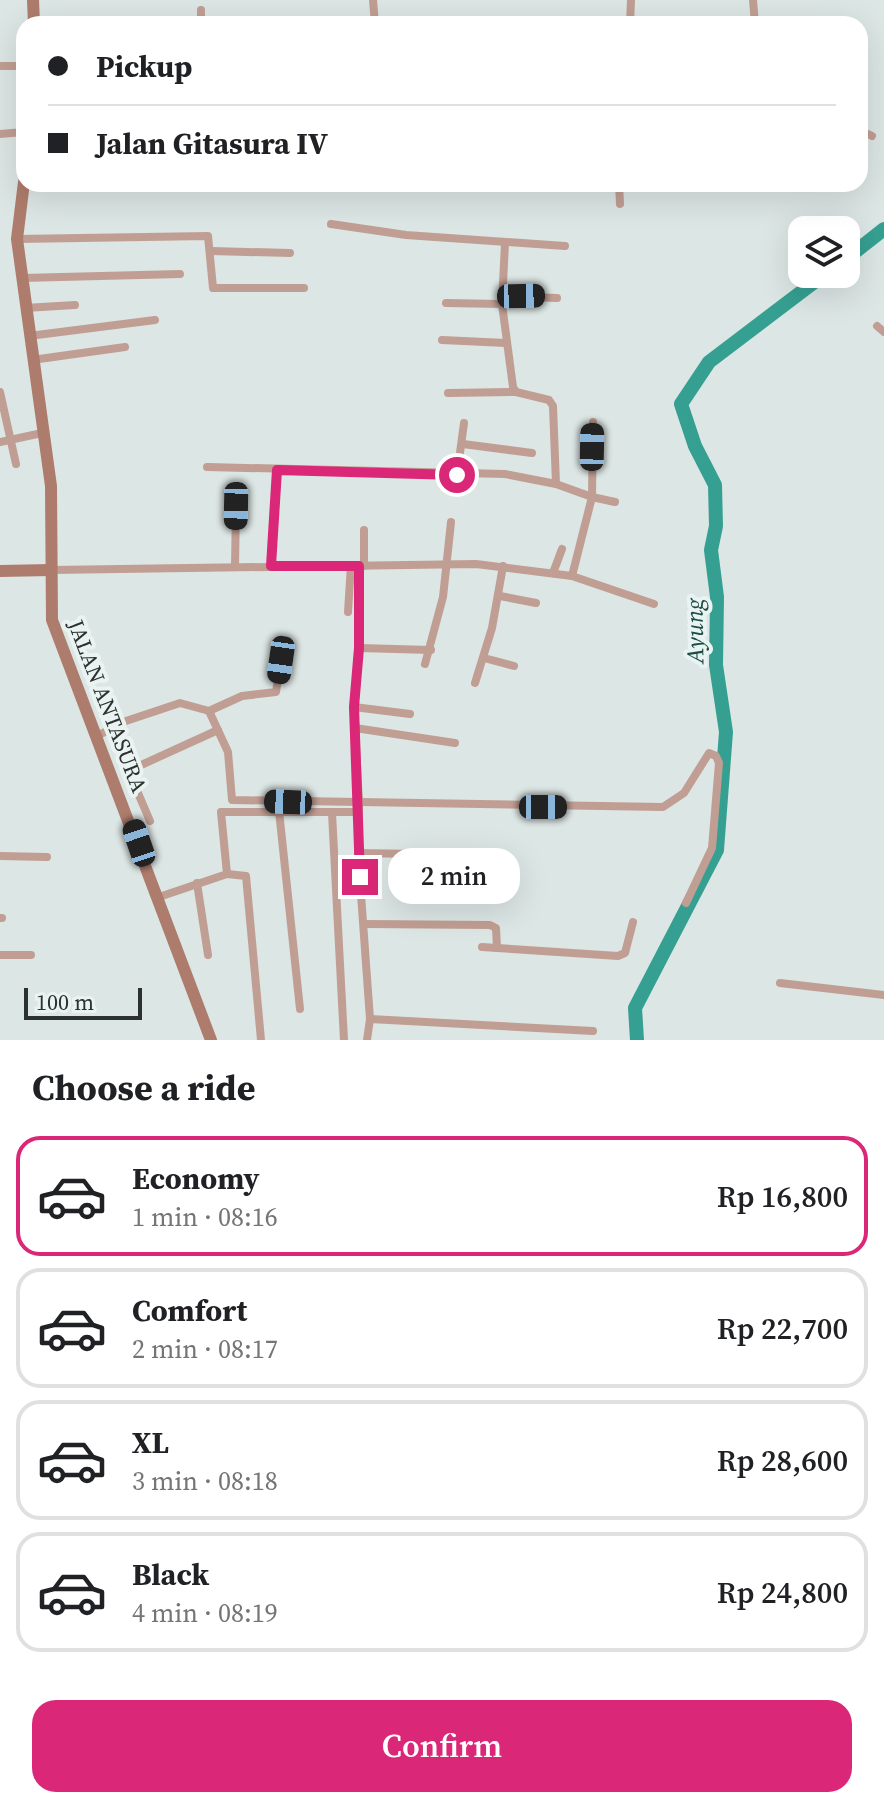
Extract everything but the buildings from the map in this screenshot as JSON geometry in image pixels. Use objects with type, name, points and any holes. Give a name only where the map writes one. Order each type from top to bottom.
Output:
[{"type":"main road","name":"JALAN ANTASURA","points":[[23,192],[17,239],[53,508],[51,570],[55,630],[211,1040]]},
{"type":"main road","points":[[0,571],[51,570]]},
{"type":"street","points":[[201,10],[201,16]]},
{"type":"street","points":[[868,134],[872,136]]},
{"type":"street","points":[[619,192],[620,204]]},
{"type":"street","points":[[331,224],[406,235],[565,246]]},
{"type":"street","points":[[17,239],[205,235],[211,239],[213,288],[304,288]]},
{"type":"street","points":[[505,243],[502,300],[506,343],[516,392]]},
{"type":"street","points":[[211,251],[290,253]]},
{"type":"street","points":[[22,278],[180,274]]},
{"type":"street","points":[[446,303],[557,298]]},
{"type":"street","points":[[25,308],[75,305]]},
{"type":"street","points":[[29,336],[155,320]]},
{"type":"street","points":[[442,340],[506,343]]},
{"type":"street","points":[[32,360],[125,347]]},
{"type":"street","points":[[0,392],[16,464]]},
{"type":"street","points":[[448,393],[516,392],[549,400],[553,406],[556,484]]},
{"type":"street","points":[[572,576],[592,497],[593,422]]},
{"type":"street","points":[[457,475],[464,423]]},
{"type":"street","points":[[0,442],[42,433]]},
{"type":"street","points":[[463,444],[532,453]]},
{"type":"street","points":[[207,467],[505,474],[556,484],[615,502]]},
{"type":"street","points":[[271,566],[277,470]]},
{"type":"street","points":[[235,567],[236,506]]},
{"type":"street","points":[[425,664],[431,650],[448,565],[451,522]]},
{"type":"street","points":[[348,612],[364,530]]},
{"type":"street","points":[[553,573],[562,549]]},
{"type":"street","points":[[358,566],[359,648],[354,707],[358,853],[370,1019],[367,1040]]},
{"type":"street","points":[[51,570],[503,566],[572,576],[654,604]]},
{"type":"street","points":[[475,683],[500,596],[503,566]]},
{"type":"street","points":[[500,596],[536,603]]},
{"type":"street","points":[[359,648],[431,650]]},
{"type":"street","points":[[484,658],[514,666]]},
{"type":"street","points":[[97,736],[126,721],[180,703],[209,711],[243,695],[276,692],[281,660]]},
{"type":"street","points":[[354,707],[410,714]]},
{"type":"street","points":[[209,711],[228,752],[232,800],[358,808],[663,807],[684,793],[705,755],[716,756],[712,848],[686,903]]},
{"type":"street","points":[[355,728],[455,743]]},
{"type":"street","points":[[111,730],[150,821]]},
{"type":"street","points":[[128,771],[218,730]]},
{"type":"street","points":[[227,874],[219,815],[224,811],[332,813],[358,808]]},
{"type":"street","points":[[279,811],[300,1009]]},
{"type":"street","points":[[332,813],[344,1040]]},
{"type":"street","points":[[358,853],[417,854],[421,882],[488,889]]},
{"type":"street","points":[[0,856],[47,857]]},
{"type":"street","points":[[159,897],[227,874],[246,876],[261,1040]]},
{"type":"street","points":[[197,883],[208,955]]},
{"type":"street","points":[[482,947],[618,956],[625,953],[633,922]]},
{"type":"street","points":[[365,924],[490,925],[496,928],[497,948]]},
{"type":"street","points":[[0,955],[31,955]]},
{"type":"street","points":[[780,983],[884,995]]},
{"type":"street","points":[[370,1019],[593,1031]]},
{"type":"waterway","name":"Ayung","points":[[860,248],[884,229]]},
{"type":"waterway","name":"Ayung","points":[[637,1040],[635,1008],[717,850],[726,732],[716,665],[717,597],[711,550],[716,526],[715,485],[695,446],[681,404],[709,362],[807,288]]},
{"type":"route","points":[[360,877],[354,707],[359,648],[359,566],[271,566],[277,470],[457,475]]}]
